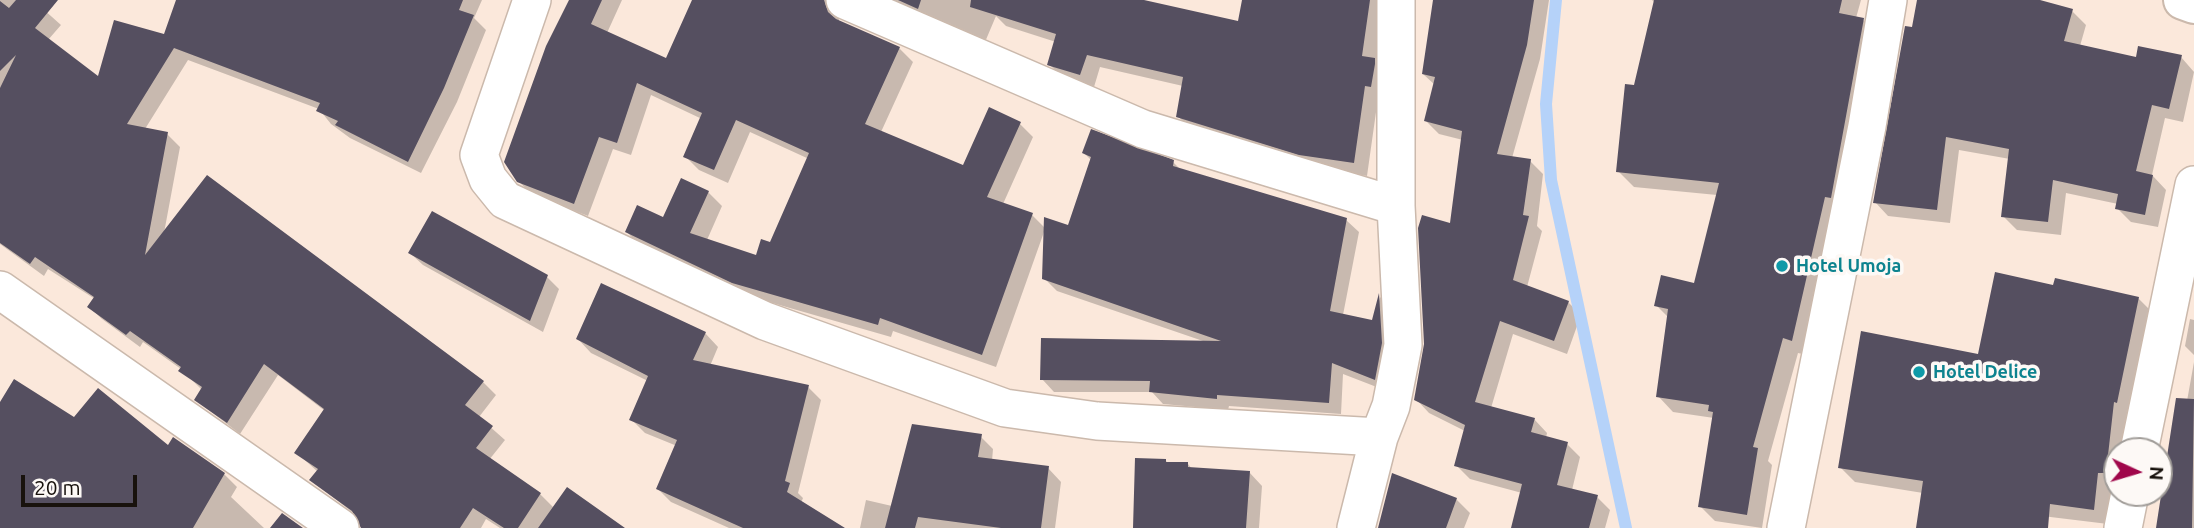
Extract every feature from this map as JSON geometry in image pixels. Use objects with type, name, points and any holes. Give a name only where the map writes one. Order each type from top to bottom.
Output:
[{"type":"highway","points":[[2183,0],[2194,4]]},
{"type":"street","points":[[532,0],[479,155],[488,179],[505,200],[765,321],[1005,408],[1097,421],[1379,437]]},
{"type":"street","points":[[845,0],[1143,129],[1396,206]]},
{"type":"street","points":[[1356,528],[1379,437],[1391,406],[1403,345],[1396,206],[1396,0]]},
{"type":"street","points":[[1786,528],[1867,125],[1888,0]]},
{"type":"street","points":[[2142,437],[2194,186]]},
{"type":"street","points":[[0,290],[340,528]]},
{"type":"street","points":[[2123,528],[2127,507]]},
{"type":"building","points":[[16,0],[58,0],[35,28],[98,76],[114,20],[164,34],[176,0],[463,0],[459,10],[474,15],[444,88],[408,162],[335,125],[338,121],[316,111],[320,103],[174,48],[127,124],[168,132],[145,255],[207,175],[484,381],[465,405],[493,426],[476,448],[541,493],[518,528],[504,528],[473,508],[460,528],[361,528],[352,511],[309,480],[318,469],[294,453],[324,409],[264,364],[227,423],[194,400],[202,387],[178,371],[181,367],[130,331],[126,335],[87,307],[94,297],[35,257],[30,264],[0,243],[0,88],[16,55],[0,71],[0,1],[9,8]]},
{"type":"building","points":[[569,0],[602,0],[591,24],[666,58],[692,0],[824,0],[828,12],[836,19],[900,47],[865,124],[963,165],[989,107],[1021,122],[987,197],[1033,213],[982,355],[880,318],[878,325],[732,283],[625,232],[637,205],[663,217],[681,178],[709,191],[690,233],[756,255],[761,239],[770,242],[809,153],[736,120],[714,170],[683,157],[702,113],[637,83],[617,143],[599,137],[574,204],[517,182],[504,162],[546,46]]},
{"type":"building","points":[[898,0],[921,0],[918,9]]},
{"type":"building","points":[[971,0],[1144,0],[1238,21],[1242,0],[1370,0],[1362,56],[1375,58],[1375,64],[1371,87],[1365,86],[1354,163],[1299,155],[1176,117],[1183,77],[1087,55],[1080,75],[1047,65],[1056,34],[970,7]]},
{"type":"building","points":[[1433,0],[1534,0],[1527,45],[1497,154],[1531,159],[1523,215],[1529,216],[1513,280],[1569,301],[1554,341],[1500,321],[1475,402],[1535,418],[1531,432],[1568,442],[1557,485],[1598,495],[1589,528],[1511,528],[1522,484],[1454,466],[1465,425],[1414,400],[1424,344],[1418,228],[1422,215],[1450,223],[1462,131],[1424,121],[1435,77],[1422,74]]},
{"type":"building","points":[[1654,0],[1842,0],[1839,13],[1864,18],[1831,198],[1825,197],[1792,341],[1783,338],[1753,447],[1758,448],[1747,515],[1698,507],[1713,412],[1708,411],[1709,405],[1656,397],[1668,309],[1654,306],[1661,275],[1694,283],[1719,183],[1616,172],[1625,84],[1634,85]]},
{"type":"building","points":[[1917,0],[2040,0],[2073,9],[2064,41],[2136,57],[2138,46],[2182,55],[2169,109],[2152,105],[2136,171],[2153,175],[2145,215],[2115,209],[2118,194],[2053,180],[2048,222],[2001,217],[2009,149],[1946,137],[1937,210],[1873,203],[1905,26],[1912,27]]},
{"type":"building","points":[[1091,129],[1174,160],[1173,166],[1347,218],[1330,311],[1372,320],[1379,293],[1382,343],[1375,380],[1332,363],[1329,403],[1217,395],[1217,399],[1149,392],[1150,381],[1040,380],[1041,338],[1221,341],[1042,279],[1044,217],[1068,225],[1091,157],[1082,153]]},
{"type":"building","points":[[432,211],[548,275],[530,321],[408,253]]},
{"type":"building","points":[[1995,272],[2053,285],[2055,278],[2139,297],[2117,403],[2114,402],[2110,437],[2103,437],[2103,473],[2098,473],[2094,510],[2050,504],[2048,528],[1916,528],[1923,481],[1838,468],[1861,331],[1978,354]]},
{"type":"building","points":[[601,283],[706,332],[693,360],[809,385],[785,481],[790,483],[787,492],[845,528],[743,528],[656,489],[677,440],[629,420],[648,376],[576,339]]},
{"type":"building","points":[[14,379],[74,417],[98,388],[168,445],[173,437],[225,473],[193,528],[0,528],[0,402]]},
{"type":"building","points":[[2176,398],[2194,399],[2192,528],[2156,528],[2159,507],[2173,507],[2173,437],[2170,437]]},
{"type":"building","points":[[912,424],[982,434],[978,457],[1049,466],[1041,528],[1001,528],[918,517],[915,528],[885,528]]},
{"type":"building","points":[[1135,458],[1188,462],[1188,467],[1250,471],[1246,528],[1133,528]]},
{"type":"building","points":[[1392,473],[1457,498],[1446,528],[1378,528]]},
{"type":"building","points":[[567,487],[625,528],[538,528]]},
{"type":"building","points":[[282,513],[303,528],[270,528]]},
{"type":"waterway","points":[[1556,0],[1546,104],[1551,180],[1626,528]]},
{"type":"place","name":"Hotel Umoja","points":[[1782,266]]},
{"type":"place","name":"Hotel Delice","points":[[1919,372]]}]
